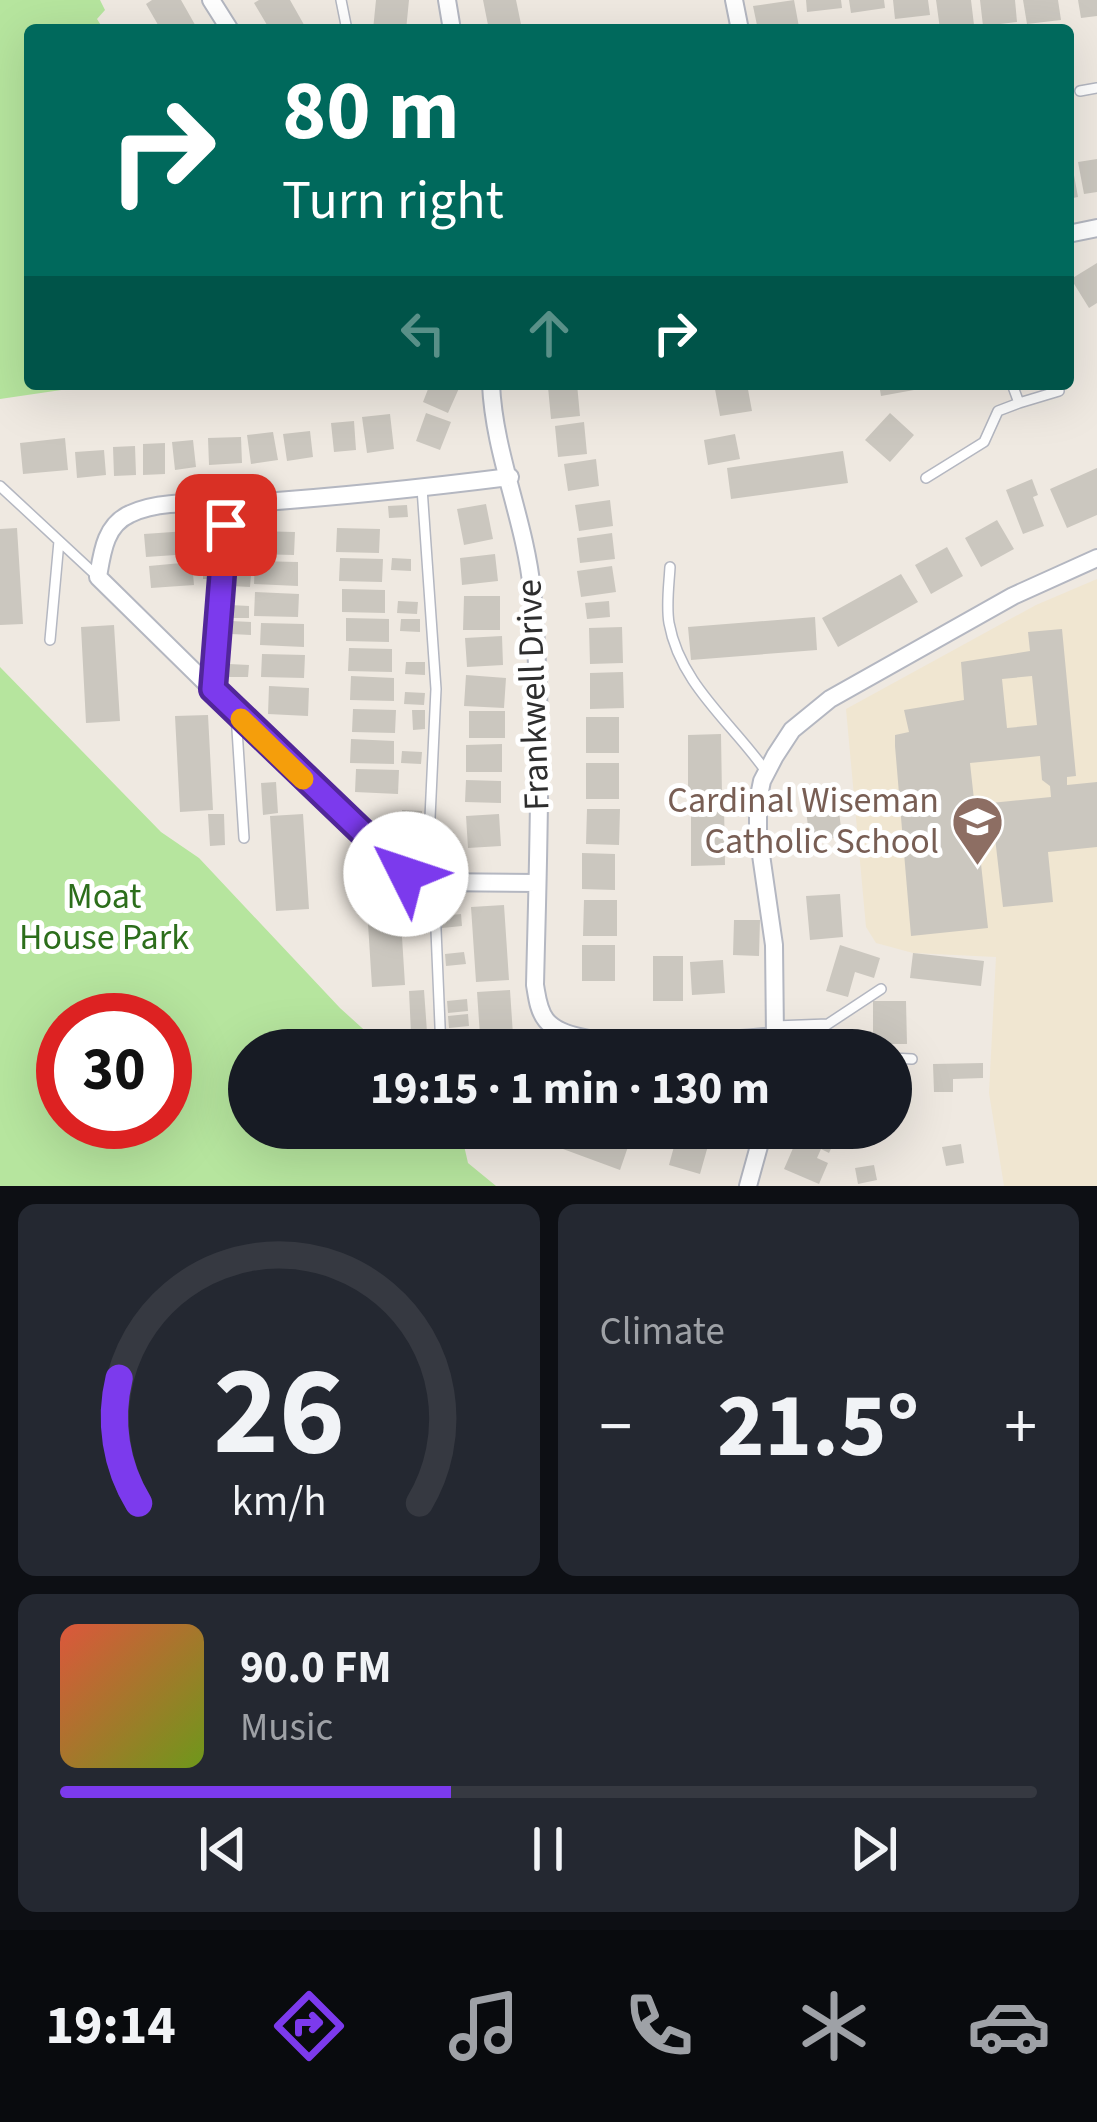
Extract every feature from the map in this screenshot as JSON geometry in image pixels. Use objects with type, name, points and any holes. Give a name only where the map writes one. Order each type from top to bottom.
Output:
[{"type":"street","name":"Frankwell Drive","points":[[491,390],[523,525],[532,589],[535,985],[540,1009],[548,1024],[558,1029]]},
{"type":"street","points":[[510,478],[227,505],[156,506],[129,514],[112,526],[98,577],[406,874],[430,882],[537,883]]},
{"type":"street","points":[[775,1029],[774,945],[758,834],[758,801],[766,772],[793,730],[813,710],[1013,596],[1097,558]]},
{"type":"street","points":[[752,1185],[760,1149]]},
{"type":"lane","points":[[1080,91],[1097,88]]},
{"type":"lane","points":[[1014,390],[1019,403]]},
{"type":"lane","points":[[926,478],[984,442],[998,411],[1059,391]]},
{"type":"lane","points":[[0,486],[98,577]]},
{"type":"lane","points":[[422,488],[436,689],[430,882],[440,1029]]},
{"type":"lane","points":[[213,689],[227,505]]},
{"type":"lane","points":[[50,640],[58,541]]},
{"type":"lane","points":[[670,567],[668,620],[680,661],[766,772]]},
{"type":"lane","points":[[236,714],[244,838]]},
{"type":"lane","points":[[808,1029],[881,989]]},
{"type":"lane","points":[[821,1026],[824,1029]]},
{"type":"shaded area","name":"Cardinal Wiseman Catholic School","points":[[1097,579],[1097,1186],[1004,1186],[989,1093],[996,957],[913,953],[876,943],[866,927],[846,709],[1036,605]]},
{"type":"green space","points":[[0,0],[100,0],[105,10],[97,19],[100,24],[24,24],[24,390],[61,390],[0,399]]},
{"type":"green space","name":"Moat House Park","points":[[0,667],[161,832],[199,858],[363,1029],[228,1029],[228,1149],[465,1149],[468,1163],[496,1186],[0,1186]]},
{"type":"building","points":[[181,0],[195,24],[158,24],[146,4]]},
{"type":"building","points":[[290,0],[304,24],[266,24],[254,3]]},
{"type":"building","points":[[376,0],[409,0],[407,24],[374,24]]},
{"type":"building","points":[[483,0],[516,0],[521,24],[488,24]]},
{"type":"building","points":[[794,0],[798,24],[757,24],[753,6]]},
{"type":"building","points":[[806,0],[841,0],[842,8],[807,12]]},
{"type":"building","points":[[849,0],[884,0],[885,8],[851,13]]},
{"type":"building","points":[[893,0],[928,0],[930,15],[895,19]]},
{"type":"building","points":[[936,0],[971,0],[974,24],[939,24]]},
{"type":"building","points":[[980,0],[1015,0],[1017,22],[983,24]]},
{"type":"building","points":[[1023,0],[1058,0],[1061,20],[1027,24]]},
{"type":"building","points":[[1078,0],[1097,0],[1097,16],[1081,18]]},
{"type":"building","points":[[1097,159],[1097,192],[1084,194],[1078,162]]},
{"type":"building","points":[[1097,263],[1097,303],[1089,308],[1074,277]]},
{"type":"building","points":[[428,390],[458,390],[448,413],[423,402]]},
{"type":"building","points":[[548,390],[578,390],[580,416],[551,419]]},
{"type":"building","points":[[715,390],[748,390],[752,411],[720,416]]},
{"type":"building","points":[[880,390],[914,390],[881,396]]},
{"type":"building","points":[[426,413],[451,422],[440,450],[416,441]]},
{"type":"building","points":[[890,413],[914,435],[890,462],[865,440]]},
{"type":"building","points":[[390,414],[394,449],[367,453],[362,417]]},
{"type":"building","points":[[354,421],[356,450],[334,452],[331,423]]},
{"type":"building","points":[[584,422],[587,454],[558,457],[555,426]]},
{"type":"building","points":[[310,431],[313,457],[287,461],[283,434]]},
{"type":"building","points":[[273,432],[278,460],[251,464],[247,435]]},
{"type":"building","points":[[735,434],[740,459],[708,465],[704,440]]},
{"type":"building","points":[[241,437],[242,463],[209,465],[208,438]]},
{"type":"building","points":[[65,438],[68,470],[23,474],[20,443]]},
{"type":"building","points":[[193,440],[196,467],[175,470],[172,442]]},
{"type":"building","points":[[165,443],[165,474],[143,475],[143,444]]},
{"type":"building","points":[[135,446],[136,475],[114,476],[113,447]]},
{"type":"building","points":[[104,450],[106,475],[77,478],[75,452]]},
{"type":"building","points":[[843,451],[848,483],[731,499],[727,468]]},
{"type":"building","points":[[596,459],[599,486],[568,491],[564,464]]},
{"type":"building","points":[[1097,468],[1097,515],[1067,528],[1050,489]]},
{"type":"building","points":[[1032,479],[1044,526],[1023,534],[1006,490]]},
{"type":"building","points":[[610,500],[613,526],[579,531],[575,505]]},
{"type":"building","points":[[486,504],[493,539],[464,545],[457,509]]},
{"type":"building","points":[[407,505],[408,517],[389,518],[388,506]]},
{"type":"building","points":[[997,520],[1014,549],[981,567],[965,538]]},
{"type":"building","points":[[17,528],[23,624],[0,625],[0,529]]},
{"type":"building","points":[[337,528],[380,529],[379,553],[336,552]]},
{"type":"building","points":[[187,531],[190,554],[146,557],[144,534]]},
{"type":"building","points":[[251,531],[295,532],[294,555],[251,554]]},
{"type":"building","points":[[612,533],[615,559],[580,563],[577,538]]},
{"type":"building","points":[[203,534],[215,534],[215,554],[203,554]]},
{"type":"building","points":[[947,547],[963,576],[931,594],[915,565]]},
{"type":"building","points":[[495,554],[498,581],[462,585],[460,558]]},
{"type":"building","points":[[340,558],[383,559],[382,582],[339,581]]},
{"type":"building","points":[[392,558],[411,559],[411,571],[391,570]]},
{"type":"building","points":[[203,559],[215,560],[216,579],[203,579]]},
{"type":"building","points":[[255,561],[298,562],[298,586],[254,584]]},
{"type":"building","points":[[192,562],[194,585],[151,588],[149,566]]},
{"type":"building","points":[[612,566],[616,592],[581,597],[577,571]]},
{"type":"building","points":[[231,574],[251,575],[250,587],[231,586]]},
{"type":"building","points":[[901,574],[918,602],[838,647],[822,618]]},
{"type":"building","points":[[342,589],[385,590],[385,613],[342,612]]},
{"type":"building","points":[[255,592],[299,594],[298,617],[254,616]]},
{"type":"building","points":[[464,596],[500,596],[500,630],[463,630]]},
{"type":"building","points":[[398,601],[418,602],[417,614],[397,613]]},
{"type":"building","points":[[609,601],[610,617],[587,619],[585,603]]},
{"type":"building","points":[[230,605],[249,606],[249,618],[229,618]]},
{"type":"building","points":[[815,617],[817,650],[691,660],[688,627]]},
{"type":"building","points":[[346,618],[389,619],[389,642],[346,641]]},
{"type":"building","points":[[401,619],[420,619],[420,632],[400,631]]},
{"type":"building","points":[[231,621],[251,622],[251,635],[231,634]]},
{"type":"building","points":[[261,623],[304,624],[304,647],[260,645]]},
{"type":"building","points":[[114,625],[120,721],[86,723],[81,627]]},
{"type":"building","points":[[622,627],[623,663],[590,664],[589,628]]},
{"type":"building","points":[[1062,629],[1076,776],[1067,777],[1067,785],[1097,782],[1097,847],[1048,852],[1053,902],[1003,907],[991,803],[1051,797],[1050,786],[1042,780],[1040,756],[970,763],[988,928],[911,936],[895,746],[895,735],[909,732],[904,710],[964,700],[961,662],[1030,651],[1028,632]],"holes":[[[1032,676],[1037,725],[1007,728],[1002,679]]]},
{"type":"building","points":[[502,636],[503,665],[467,667],[465,638]]},
{"type":"building","points":[[349,648],[392,649],[392,672],[348,671]]},
{"type":"building","points":[[262,654],[305,655],[304,678],[261,677]]},
{"type":"building","points":[[406,662],[425,662],[425,675],[405,674]]},
{"type":"building","points":[[229,664],[249,665],[248,677],[229,677]]},
{"type":"building","points":[[623,672],[624,708],[590,709],[590,673]]},
{"type":"building","points":[[466,675],[506,678],[504,708],[464,706]]},
{"type":"building","points":[[351,676],[394,678],[394,701],[350,700]]},
{"type":"building","points":[[269,686],[309,688],[308,716],[268,714]]},
{"type":"building","points":[[405,692],[425,693],[424,705],[404,704]]},
{"type":"building","points":[[353,709],[396,710],[395,733],[352,732]]},
{"type":"building","points":[[412,710],[425,710],[425,729],[413,730]]},
{"type":"building","points":[[469,711],[505,711],[505,738],[469,738]]},
{"type":"building","points":[[208,715],[213,810],[180,812],[175,716]]},
{"type":"building","points":[[586,717],[619,717],[619,753],[586,753]]},
{"type":"building","points":[[721,734],[722,796],[688,797],[688,735]]},
{"type":"building","points":[[351,739],[394,741],[394,764],[350,763]]},
{"type":"building","points":[[502,744],[502,772],[466,772],[466,745]]},
{"type":"building","points":[[402,751],[422,752],[421,764],[401,763]]},
{"type":"building","points":[[586,763],[619,763],[619,799],[586,799]]},
{"type":"building","points":[[356,769],[399,770],[398,794],[355,792]]},
{"type":"building","points":[[466,780],[501,781],[501,803],[465,802]]},
{"type":"building","points":[[276,782],[278,813],[263,815],[261,783]]},
{"type":"building","points":[[837,793],[842,837],[810,841],[804,796]]},
{"type":"building","points":[[691,804],[724,804],[725,865],[691,866]]},
{"type":"building","points":[[587,809],[620,809],[619,845],[586,844]]},
{"type":"building","points":[[402,810],[422,811],[421,823],[402,823]]},
{"type":"building","points":[[208,814],[224,814],[225,845],[210,846]]},
{"type":"building","points":[[303,814],[309,909],[276,911],[270,816]]},
{"type":"building","points":[[499,814],[501,846],[468,848],[466,816]]},
{"type":"building","points":[[582,853],[615,854],[615,890],[582,889]]},
{"type":"building","points":[[399,889],[405,985],[372,987],[366,892]]},
{"type":"building","points":[[840,894],[843,937],[810,940],[806,896]]},
{"type":"building","points":[[584,900],[617,900],[617,936],[583,936]]},
{"type":"building","points":[[504,905],[509,980],[476,982],[471,907]]},
{"type":"building","points":[[461,914],[462,926],[442,928],[441,916]]},
{"type":"building","points":[[734,920],[760,920],[759,956],[733,955]]},
{"type":"building","points":[[582,945],[615,945],[615,981],[582,981]]},
{"type":"building","points":[[840,945],[880,958],[874,978],[855,972],[848,997],[826,991]]},
{"type":"building","points":[[464,952],[466,964],[446,966],[445,954]]},
{"type":"building","points":[[913,953],[984,961],[981,986],[910,978]]},
{"type":"building","points":[[653,956],[683,956],[683,1001],[653,1001]]},
{"type":"building","points":[[723,960],[725,993],[692,995],[690,962]]},
{"type":"building","points":[[424,990],[427,1029],[411,1029],[409,991]]},
{"type":"building","points":[[510,990],[513,1029],[480,1029],[477,992]]},
{"type":"building","points":[[467,999],[468,1011],[448,1013],[447,1001]]},
{"type":"building","points":[[873,1001],[906,1001],[907,1029],[873,1029]]},
{"type":"building","points":[[468,1014],[469,1026],[449,1028],[448,1016]]},
{"type":"building","points":[[983,1063],[983,1078],[953,1079],[953,1092],[934,1092],[933,1064]]},
{"type":"building","points":[[961,1144],[964,1163],[946,1166],[942,1147]]},
{"type":"building","points":[[563,1149],[627,1149],[620,1170]]},
{"type":"building","points":[[673,1149],[707,1149],[700,1174],[669,1165]]},
{"type":"building","points":[[793,1149],[821,1149],[817,1158],[828,1163],[819,1184],[784,1169]]},
{"type":"building","points":[[874,1165],[877,1180],[858,1184],[855,1168]]},
{"type":"slow traffic","points":[[241,719],[303,779]]},
{"type":"place","name":"Cardinal Wiseman Catholic School","points":[[978,867]]},
{"type":"route","points":[[226,525],[213,689],[406,874]]}]
